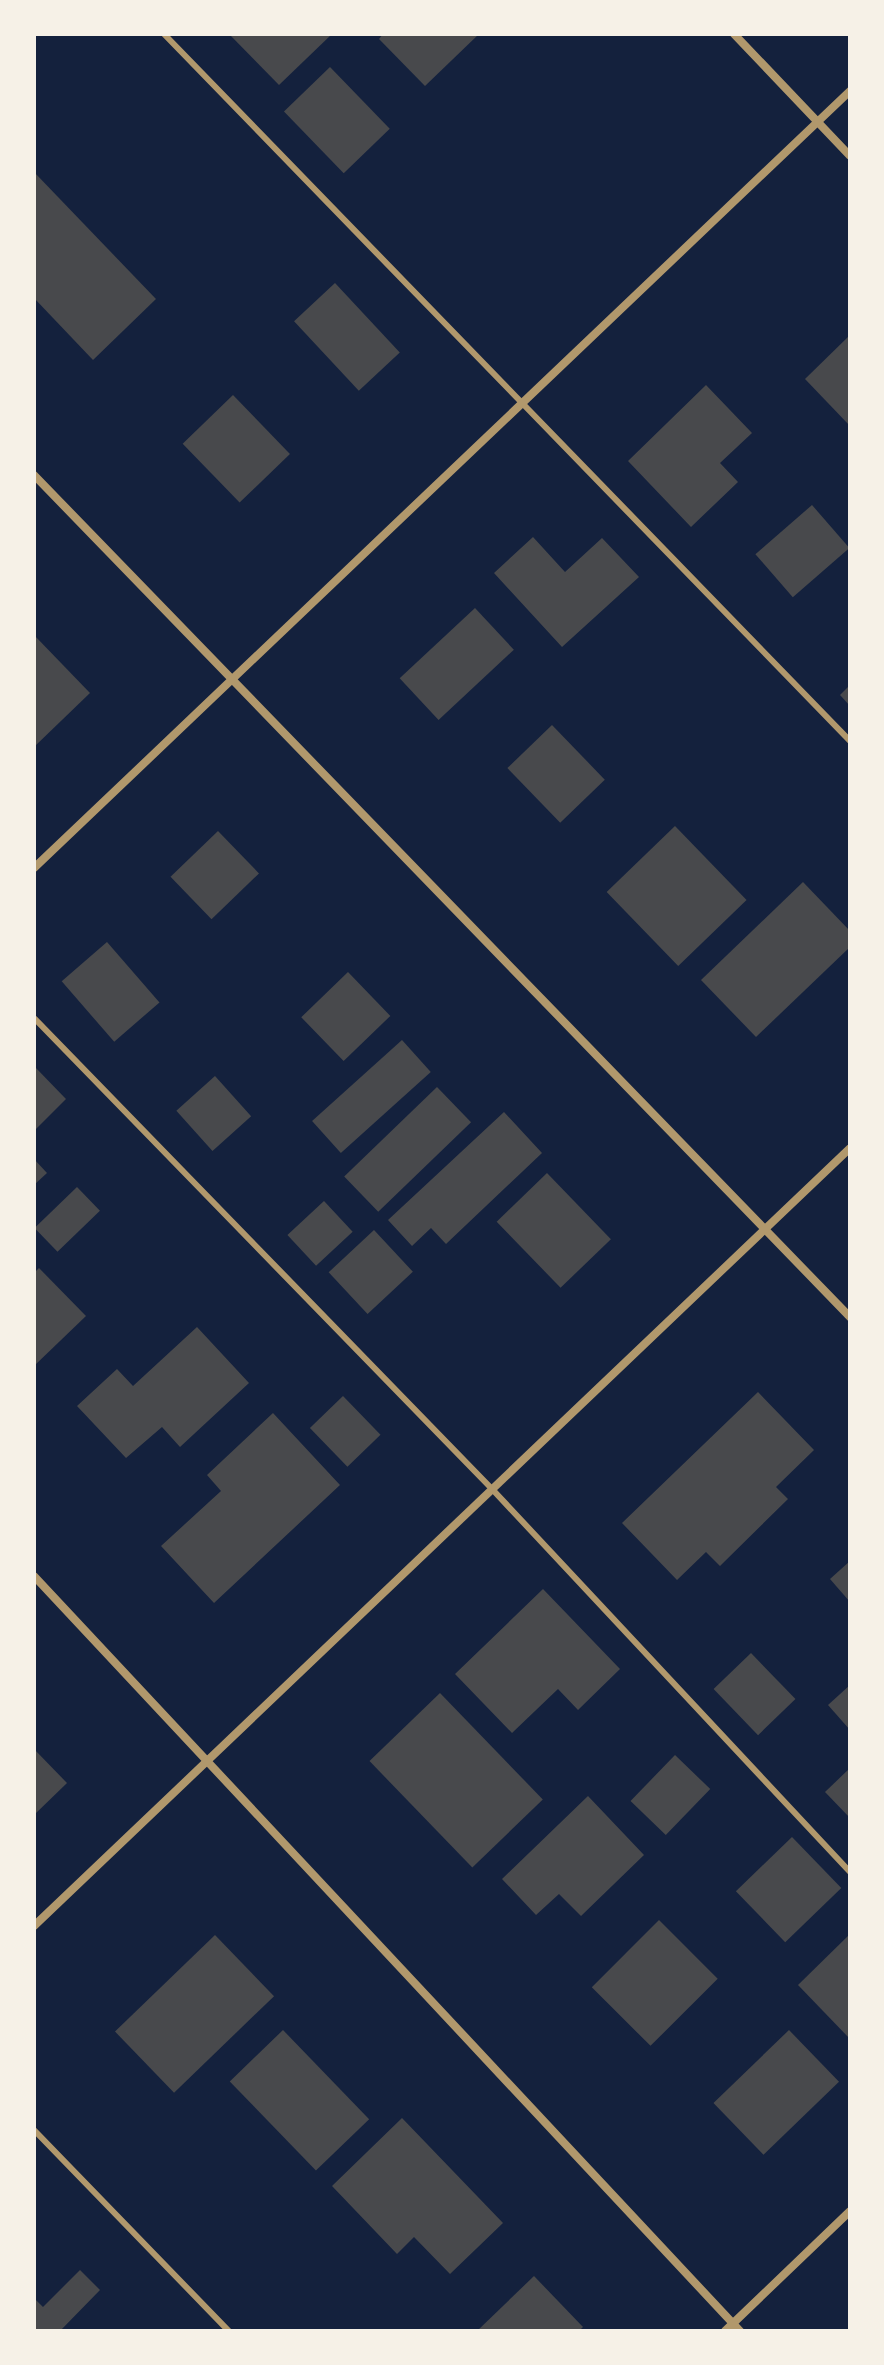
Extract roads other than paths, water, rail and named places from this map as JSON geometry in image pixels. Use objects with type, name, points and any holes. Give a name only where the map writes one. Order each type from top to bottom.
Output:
[{"type":"street","points":[[734,34],[850,156]]},
{"type":"street","points":[[34,868],[850,91]]},
{"type":"street","points":[[34,475],[850,1317]]},
{"type":"street","points":[[34,1926],[850,1148]]},
{"type":"street","points":[[34,1576],[210,1759],[740,2331]]},
{"type":"street","points":[[725,2331],[850,2211]]},
{"type":"lane","points":[[164,34],[519,406],[850,741]]},
{"type":"lane","points":[[34,1018],[492,1489],[850,1872]]},
{"type":"lane","points":[[34,2130],[229,2331]]}]
